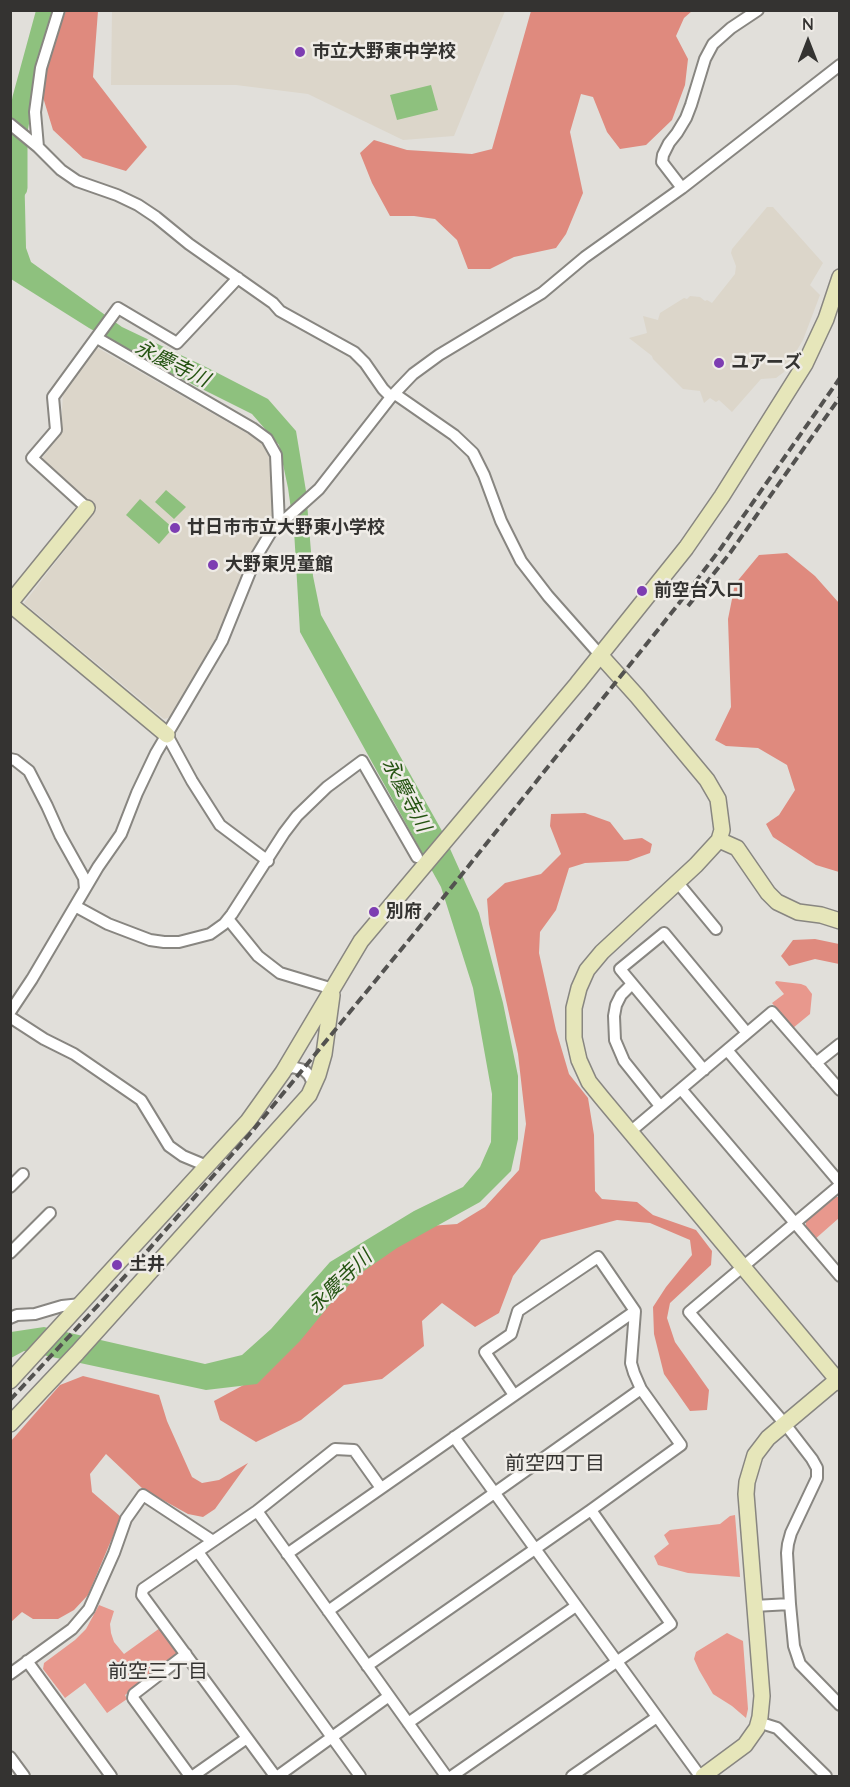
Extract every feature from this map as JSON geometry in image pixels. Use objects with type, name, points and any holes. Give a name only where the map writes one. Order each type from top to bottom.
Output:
[{"type":"street","points":[[38,147],[35,112],[41,68],[59,10]]},
{"type":"street","points":[[682,188],[662,162],[663,154],[686,118],[705,58],[713,44],[731,28],[758,10]]},
{"type":"street","points":[[10,1012],[121,834],[156,753],[222,641],[262,544],[280,523],[308,500],[324,483],[413,374],[534,298],[585,257],[682,188],[840,65]]},
{"type":"street","points":[[14,126],[61,170],[77,181],[138,204],[189,244],[273,303],[280,311],[354,352],[383,389],[454,435],[473,453],[501,521],[521,561],[548,596],[637,696],[713,789],[718,799],[722,830],[719,840],[678,883],[594,960],[583,979],[576,998],[573,1027],[575,1049],[589,1082],[838,1381],[768,1438],[755,1455],[747,1482],[746,1494],[762,1696],[757,1728],[745,1745],[702,1776],[454,1437]]},
{"type":"street","points":[[238,278],[177,344],[118,308],[53,397],[57,430],[32,458],[87,508],[10,603],[167,735],[220,825],[268,861]]},
{"type":"street","points":[[10,1381],[248,1121],[283,1072],[361,941],[419,864],[452,834],[601,656],[704,522],[793,385],[817,342],[840,278]]},
{"type":"street","points":[[97,338],[267,439],[276,455],[280,523]]},
{"type":"street","points":[[10,759],[15,760],[29,771],[84,878],[85,889]]},
{"type":"street","points":[[75,906],[108,924],[164,942],[179,942],[210,934],[228,919],[268,861],[284,833],[311,801],[362,761],[419,864]]},
{"type":"street","points":[[719,840],[737,849],[777,902],[798,912],[840,921]]},
{"type":"street","points":[[678,883],[716,929]]},
{"type":"street","points":[[228,919],[258,956],[280,973],[333,988]]},
{"type":"street","points":[[704,1070],[620,969],[664,933],[747,1033]]},
{"type":"street","points":[[632,984],[621,995],[616,1005],[615,1040],[624,1061],[660,1106]]},
{"type":"street","points":[[10,1424],[77,1353],[309,1095],[324,1054],[333,988]]},
{"type":"street","points":[[630,1132],[772,1012],[840,1090]]},
{"type":"street","points":[[10,1017],[44,1039],[74,1054],[141,1100],[169,1146],[183,1156],[207,1166]]},
{"type":"street","points":[[816,1063],[840,1044]]},
{"type":"street","points":[[727,1050],[840,1184],[689,1312],[785,1424],[817,1468],[817,1478],[790,1533],[788,1544],[794,1646],[800,1664],[840,1705]]},
{"type":"street","points":[[283,1072],[292,1067],[304,1070],[312,1081],[309,1095]]},
{"type":"street","points":[[681,1089],[840,1276]]},
{"type":"street","points":[[10,1187],[23,1174]]},
{"type":"street","points":[[10,1252],[50,1213]]},
{"type":"street","points":[[367,1666],[681,1445],[641,1389],[631,1363],[635,1311],[598,1257],[519,1311],[511,1334],[484,1352],[514,1395]]},
{"type":"street","points":[[10,1318],[81,1304]]},
{"type":"street","points":[[287,1554],[635,1311]]},
{"type":"street","points":[[328,1611],[641,1389]]},
{"type":"street","points":[[381,1488],[354,1450],[335,1449],[257,1511],[143,1589],[142,1594],[276,1776],[389,1696]]},
{"type":"street","points":[[10,1674],[72,1629],[88,1609],[114,1553],[126,1519],[143,1495],[213,1541]]},
{"type":"street","points":[[452,1776],[671,1624],[591,1510]]},
{"type":"street","points":[[257,1511],[446,1776]]},
{"type":"street","points":[[198,1552],[360,1776]]},
{"type":"street","points":[[754,1606],[790,1604]]},
{"type":"street","points":[[408,1723],[576,1606]]},
{"type":"street","points":[[186,1654],[134,1694],[133,1698],[191,1776],[247,1738]]},
{"type":"street","points":[[27,1661],[111,1776]]},
{"type":"street","points":[[572,1776],[657,1717]]},
{"type":"street","points":[[758,1722],[777,1728],[826,1776]]},
{"type":"street","points":[[10,1757],[24,1776]]},
{"type":"shaded area","points":[[66,11],[98,11],[93,77],[147,147],[126,171],[83,158],[53,130],[42,94],[52,45]]},
{"type":"shaded area","name":"市立大野東中学校","points":[[112,11],[505,11],[454,136],[403,140],[308,94],[236,85],[111,85]]},
{"type":"shaded area","points":[[531,11],[692,11],[684,18],[676,36],[688,59],[685,85],[672,120],[646,145],[620,149],[607,132],[593,97],[581,94],[570,132],[583,193],[566,234],[556,248],[514,257],[490,269],[468,269],[457,240],[435,219],[390,216],[372,183],[360,153],[374,140],[407,150],[472,154],[492,149]]},
{"type":"shaded area","points":[[767,207],[773,207],[823,263],[810,285],[820,295],[803,340],[784,372],[776,378],[761,379],[732,412],[719,400],[716,402],[710,398],[704,403],[700,391],[683,389],[652,356],[629,338],[647,333],[643,316],[658,320],[660,313],[684,298],[700,297],[712,303],[735,274],[736,266],[731,253],[732,249]]},
{"type":"shaded area","name":"廿日市市立大野東小学校","points":[[96,347],[250,435],[271,450],[275,465],[273,517],[249,563],[217,643],[171,717],[164,719],[24,603],[97,509],[42,459],[61,430],[63,393]]},
{"type":"shaded area","points":[[787,553],[815,576],[839,603],[839,872],[816,865],[773,837],[766,824],[779,815],[795,790],[787,765],[758,748],[726,746],[715,740],[731,707],[728,619],[735,584],[759,555]]},
{"type":"shaded area","points":[[585,813],[610,822],[624,840],[642,838],[652,844],[650,853],[628,861],[585,863],[569,868],[556,910],[540,932],[539,953],[556,1030],[569,1074],[588,1098],[594,1135],[595,1191],[602,1199],[637,1202],[653,1215],[696,1230],[712,1251],[711,1265],[670,1303],[667,1318],[675,1342],[709,1390],[707,1410],[690,1411],[664,1374],[654,1334],[653,1307],[692,1255],[690,1240],[650,1223],[617,1220],[541,1240],[513,1276],[499,1313],[475,1327],[442,1303],[422,1321],[424,1346],[382,1379],[344,1385],[301,1420],[256,1442],[220,1420],[214,1401],[251,1381],[401,1228],[457,1224],[485,1207],[519,1170],[526,1124],[518,1054],[489,924],[487,899],[505,883],[541,874],[561,854],[550,826],[551,814]]},
{"type":"shaded area","points":[[815,939],[839,944],[839,964],[815,959],[789,966],[781,956],[793,940]]},
{"type":"shaded area","points":[[776,981],[801,984],[806,986],[812,994],[810,1014],[793,1028],[772,1003],[784,994],[775,983]]},
{"type":"shaded area","points":[[836,1197],[839,1197],[839,1218],[814,1240],[806,1230],[806,1222]]},
{"type":"shaded area","points":[[83,1376],[159,1395],[167,1421],[192,1477],[202,1483],[219,1480],[248,1463],[215,1509],[203,1517],[188,1514],[143,1489],[106,1454],[90,1474],[92,1492],[121,1517],[88,1595],[74,1610],[58,1619],[33,1619],[22,1612],[11,1622],[11,1441],[60,1385]]},
{"type":"shaded area","points":[[735,1515],[740,1577],[688,1573],[658,1565],[654,1556],[669,1544],[664,1535],[670,1530],[720,1524]]},
{"type":"shaded area","points":[[99,1605],[114,1611],[110,1624],[111,1633],[114,1642],[124,1654],[160,1628],[180,1655],[125,1695],[127,1699],[107,1713],[85,1683],[65,1698],[43,1669],[44,1663],[86,1629]]},
{"type":"shaded area","points":[[727,1633],[743,1641],[748,1709],[746,1718],[713,1694],[694,1659],[696,1652]]},
{"type":"water","points":[[431,85],[438,110],[397,120],[390,95]]},
{"type":"water","points":[[17,158],[24,163],[26,248],[31,262],[122,327],[268,399],[296,431],[306,491],[313,576],[321,615],[442,831],[479,913],[503,1003],[518,1076],[518,1139],[511,1171],[480,1202],[397,1248],[361,1273],[332,1302],[300,1341],[257,1384],[206,1390],[24,1351],[11,1358],[11,1332],[44,1327],[205,1364],[242,1355],[271,1329],[330,1262],[414,1211],[463,1187],[480,1167],[491,1142],[492,1094],[473,988],[441,887],[300,632],[294,530],[279,445],[252,414],[176,376],[89,328],[11,279],[11,163]]},
{"type":"water","points":[[166,490],[186,507],[174,519],[155,502]]},
{"type":"water","points":[[140,499],[173,528],[159,544],[126,515]]},
{"type":"waterway","name":"永慶寺川","points":[[17,188],[17,131],[23,98],[47,10]]},
{"type":"railway","points":[[10,1400],[128,1273],[249,1135],[422,924],[677,606],[721,548],[840,378]]},
{"type":"railway","points":[[688,606],[730,553],[840,397]]},
{"type":"place","name":"市立大野東中学校","points":[[300,52]]},
{"type":"place","name":"ユアーズ","points":[[719,363]]},
{"type":"place","name":"廿日市市立大野東小学校","points":[[175,528]]},
{"type":"place","name":"大野東児童館","points":[[213,565]]},
{"type":"place","name":"前空台入口","points":[[642,591]]},
{"type":"place","name":"別府","points":[[374,912]]},
{"type":"place","name":"土井","points":[[117,1265]]},
{"type":"district","name":"前空四丁目","points":[[555,1464]]},
{"type":"district","name":"前空三丁目","points":[[158,1672]]}]
